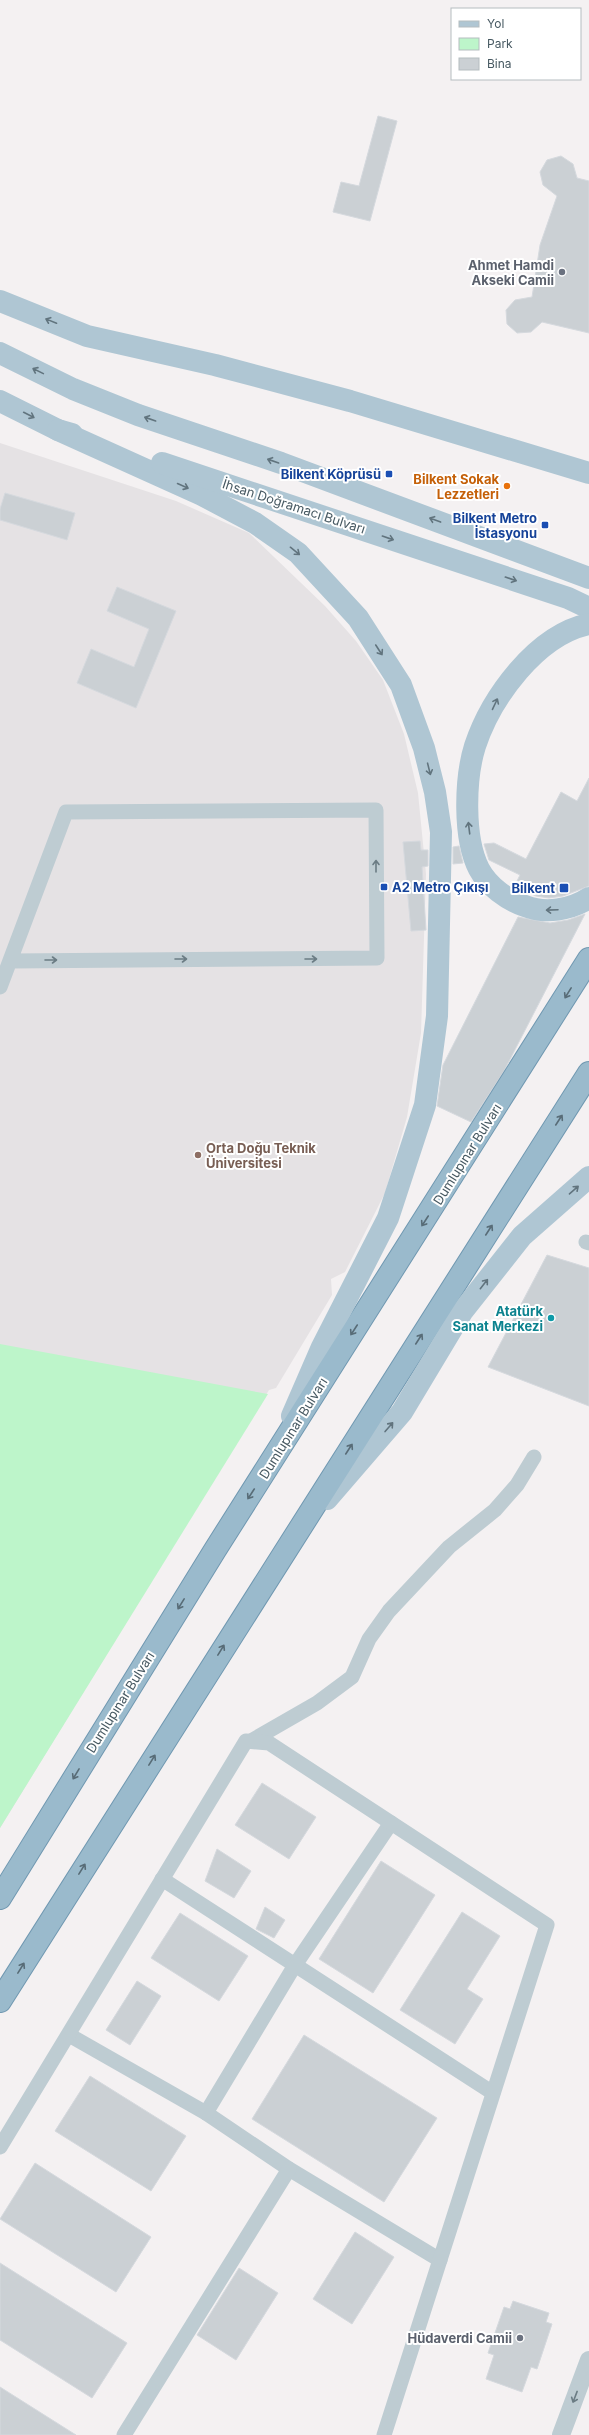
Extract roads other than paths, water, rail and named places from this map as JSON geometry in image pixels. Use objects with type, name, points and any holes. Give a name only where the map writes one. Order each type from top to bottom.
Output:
[{"type":"highway","name":"Dumlupınar Bulvarı","points":[[0,1898],[96,1741],[589,960]]},
{"type":"highway","points":[[0,2001],[290,1541],[589,1073]]},
{"type":"main road","points":[[0,301],[87,336],[215,365],[350,401],[589,473]]},
{"type":"main road","points":[[0,353],[73,389],[138,415],[288,466],[589,578]]},
{"type":"main road","name":"İhsan Doğramacı Bulvarı","points":[[0,401],[58,430],[265,496],[560,596],[589,608]]},
{"type":"main road","points":[[58,430],[202,494],[256,523],[298,552],[358,618],[401,684],[424,748],[435,792],[441,832],[438,1001],[425,1105],[388,1218],[322,1347],[272,1461]]},
{"type":"main road","points":[[589,624],[565,633],[545,647],[523,665],[501,691],[475,746],[469,779],[467,812],[471,840],[479,868],[501,893],[514,902],[533,909],[562,909],[580,904],[589,898]]},
{"type":"main road","points":[[290,1541],[402,1412],[462,1312],[522,1236],[589,1177]]},
{"type":"street","points":[[0,987],[12,961],[66,812],[376,810],[377,958],[12,961]]},
{"type":"street","points":[[251,1741],[317,1703],[352,1678],[369,1639],[389,1611],[449,1547],[495,1510],[517,1485],[534,1457]]},
{"type":"street","points":[[0,2147],[246,1741],[269,1743],[547,1925],[384,2435]]},
{"type":"street","points":[[206,2113],[295,1965],[391,1823]]},
{"type":"street","points":[[162,1879],[493,2092]]},
{"type":"street","points":[[69,2035],[206,2113],[289,2169],[440,2260]]},
{"type":"street","points":[[124,2435],[289,2169]]},
{"type":"street","points":[[560,2435],[589,2360]]},
{"type":"place","name":"Ahmet Hamdi Akseki Camii","points":[[562,272]]},
{"type":"place","name":"Bilkent Köprüsü","points":[[389,474]]},
{"type":"place","name":"Bilkent Sokak Lezzetleri","points":[[507,486]]},
{"type":"place","name":"Bilkent Metro İstasyonu","points":[[545,525]]},
{"type":"place","name":"A2 Metro Çıkışı","points":[[384,887]]},
{"type":"place","name":"Bilkent","points":[[564,888]]},
{"type":"place","name":"Orta Doğu Teknik Üniversitesi","points":[[198,1155]]},
{"type":"place","name":"Atatürk Sanat Merkezi","points":[[551,1318]]},
{"type":"place","name":"Hüdaverdi Camii","points":[[520,2338]]}]
